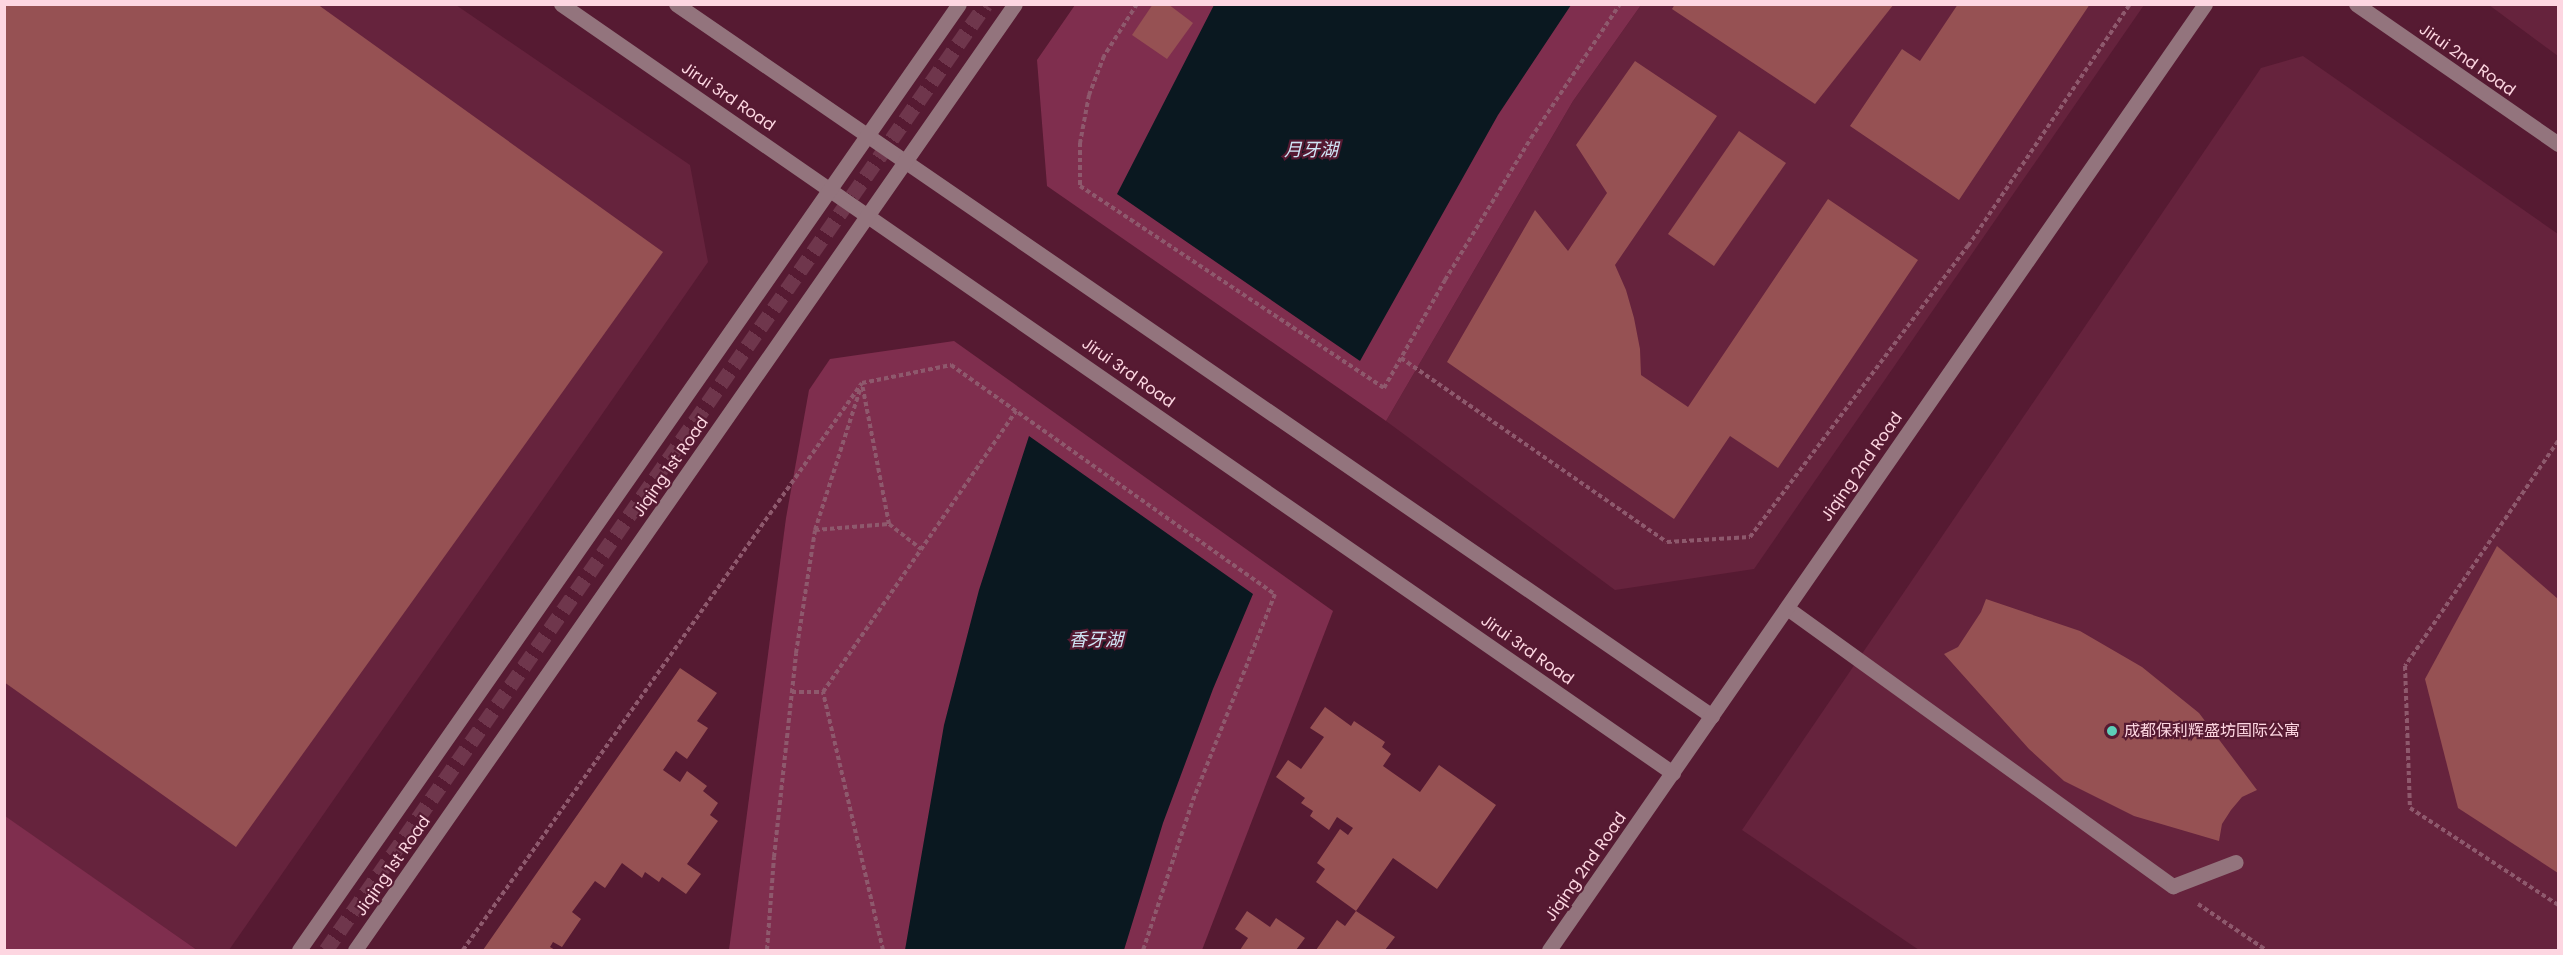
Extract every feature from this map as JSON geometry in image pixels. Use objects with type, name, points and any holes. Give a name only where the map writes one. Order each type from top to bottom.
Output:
[{"type":"street","name":"Jirui 3rd Road","points":[[561,4],[1673,773]]},
{"type":"street","points":[[676,4],[1712,716]]},
{"type":"street","name":"Jiqing 1st Road","points":[[299,951],[958,4]]},
{"type":"street","name":"Jiqing 1st Road","points":[[356,951],[1015,4]]},
{"type":"street","name":"Jiqing 2nd Road","points":[[1549,951],[2205,4]]},
{"type":"street","name":"Jirui 2nd Road","points":[[2356,4],[2559,144]]},
{"type":"street","points":[[1787,608],[2173,886],[2236,862]]},
{"type":"path","points":[[1137,4],[1104,56],[1089,95],[1080,143],[1080,186],[1384,388],[1531,138],[1620,4]]},
{"type":"path","points":[[1401,358],[1667,542],[1750,537],[1968,246],[2130,4]]},
{"type":"path","points":[[463,951],[862,383],[951,365],[1275,594],[1192,803],[1143,951]]},
{"type":"path","points":[[862,383],[889,524],[921,549]]},
{"type":"path","points":[[767,951],[774,857],[792,692],[815,530],[862,383]]},
{"type":"path","points":[[883,951],[823,692],[1016,411]]},
{"type":"path","points":[[2559,441],[2405,666],[2410,808],[2559,905]]},
{"type":"path","points":[[815,530],[889,524]]},
{"type":"path","points":[[792,692],[823,692]]},
{"type":"path","points":[[2173,886],[2266,951]]},
{"type":"shaded area","points":[[5,5],[456,5],[690,165],[708,262],[229,950],[197,950],[5,817]]},
{"type":"shaded area","name":"月牙湖","points":[[1075,5],[1641,5],[1573,101],[1386,421],[1047,186],[1037,60]]},
{"type":"shaded area","points":[[1641,5],[2144,5],[1754,569],[1615,590],[1386,421],[1573,101]]},
{"type":"shaded area","points":[[2489,5],[2558,5],[2558,56]]},
{"type":"shaded area","points":[[2303,56],[2558,234],[2558,950],[1919,950],[1742,830],[2261,68]]},
{"type":"shaded area","points":[[954,341],[1333,611],[1202,950],[729,950],[786,518],[809,390],[830,359]]},
{"type":"shaded area","points":[[5,816],[197,950],[5,950]]},
{"type":"water","name":"月牙湖","points":[[1214,5],[1571,5],[1498,115],[1360,361],[1117,194]]},
{"type":"water","name":"香牙湖","points":[[1029,436],[1253,594],[1213,689],[1163,823],[1124,950],[905,950],[944,725],[979,590]]},
{"type":"building","points":[[4,4],[317,4],[663,252],[236,847],[4,682]]},
{"type":"building","points":[[1153,4],[1168,4],[1193,23],[1167,59],[1132,35]]},
{"type":"building","points":[[1675,4],[1894,4],[1815,104],[1672,9]]},
{"type":"building","points":[[1958,4],[2090,4],[1959,200],[1850,126],[1902,49],[1920,61]]},
{"type":"building","points":[[1635,61],[1717,116],[1615,265],[1626,290],[1634,318],[1640,349],[1641,375],[1688,407],[1828,199],[1918,260],[1778,468],[1730,436],[1674,519],[1447,362],[1535,210],[1568,251],[1607,193],[1576,145]]},
{"type":"building","points":[[1739,131],[1786,163],[1714,266],[1668,234]]},
{"type":"building","points":[[2497,546],[2558,599],[2558,873],[2458,808],[2425,679]]},
{"type":"building","name":"成都保利辉盛坊国际公寓","points":[[1986,599],[2080,631],[2142,667],[2199,713],[2257,790],[2242,797],[2231,810],[2222,824],[2219,841],[2134,816],[2064,781],[2029,749],[1944,654],[1958,647],[1981,612]]},
{"type":"building","points":[[680,668],[717,693],[697,721],[708,728],[687,759],[676,751],[663,770],[680,782],[687,771],[707,786],[703,791],[718,803],[710,815],[718,821],[687,864],[701,874],[686,894],[662,877],[659,882],[645,872],[642,878],[622,863],[605,888],[595,881],[572,912],[581,919],[562,947],[553,942],[550,947],[555,950],[483,950]]},
{"type":"building","points":[[1325,707],[1351,726],[1354,721],[1385,742],[1382,747],[1391,754],[1383,766],[1420,792],[1439,765],[1496,805],[1437,889],[1393,858],[1356,911],[1316,882],[1325,869],[1317,863],[1340,829],[1348,835],[1353,828],[1337,817],[1329,830],[1310,816],[1313,811],[1301,803],[1305,798],[1276,777],[1288,760],[1301,769],[1324,737],[1310,728]]},
{"type":"building","points":[[1247,911],[1270,927],[1276,918],[1305,938],[1296,950],[1240,950],[1248,938],[1235,929]]},
{"type":"building","points":[[1356,911],[1395,937],[1385,950],[1316,950],[1337,920],[1345,926]]},
{"type":"tunnel","points":[[326,950],[986,4]]},
{"type":"place","name":"成都保利辉盛坊国际公寓","points":[[2112,731]]}]
